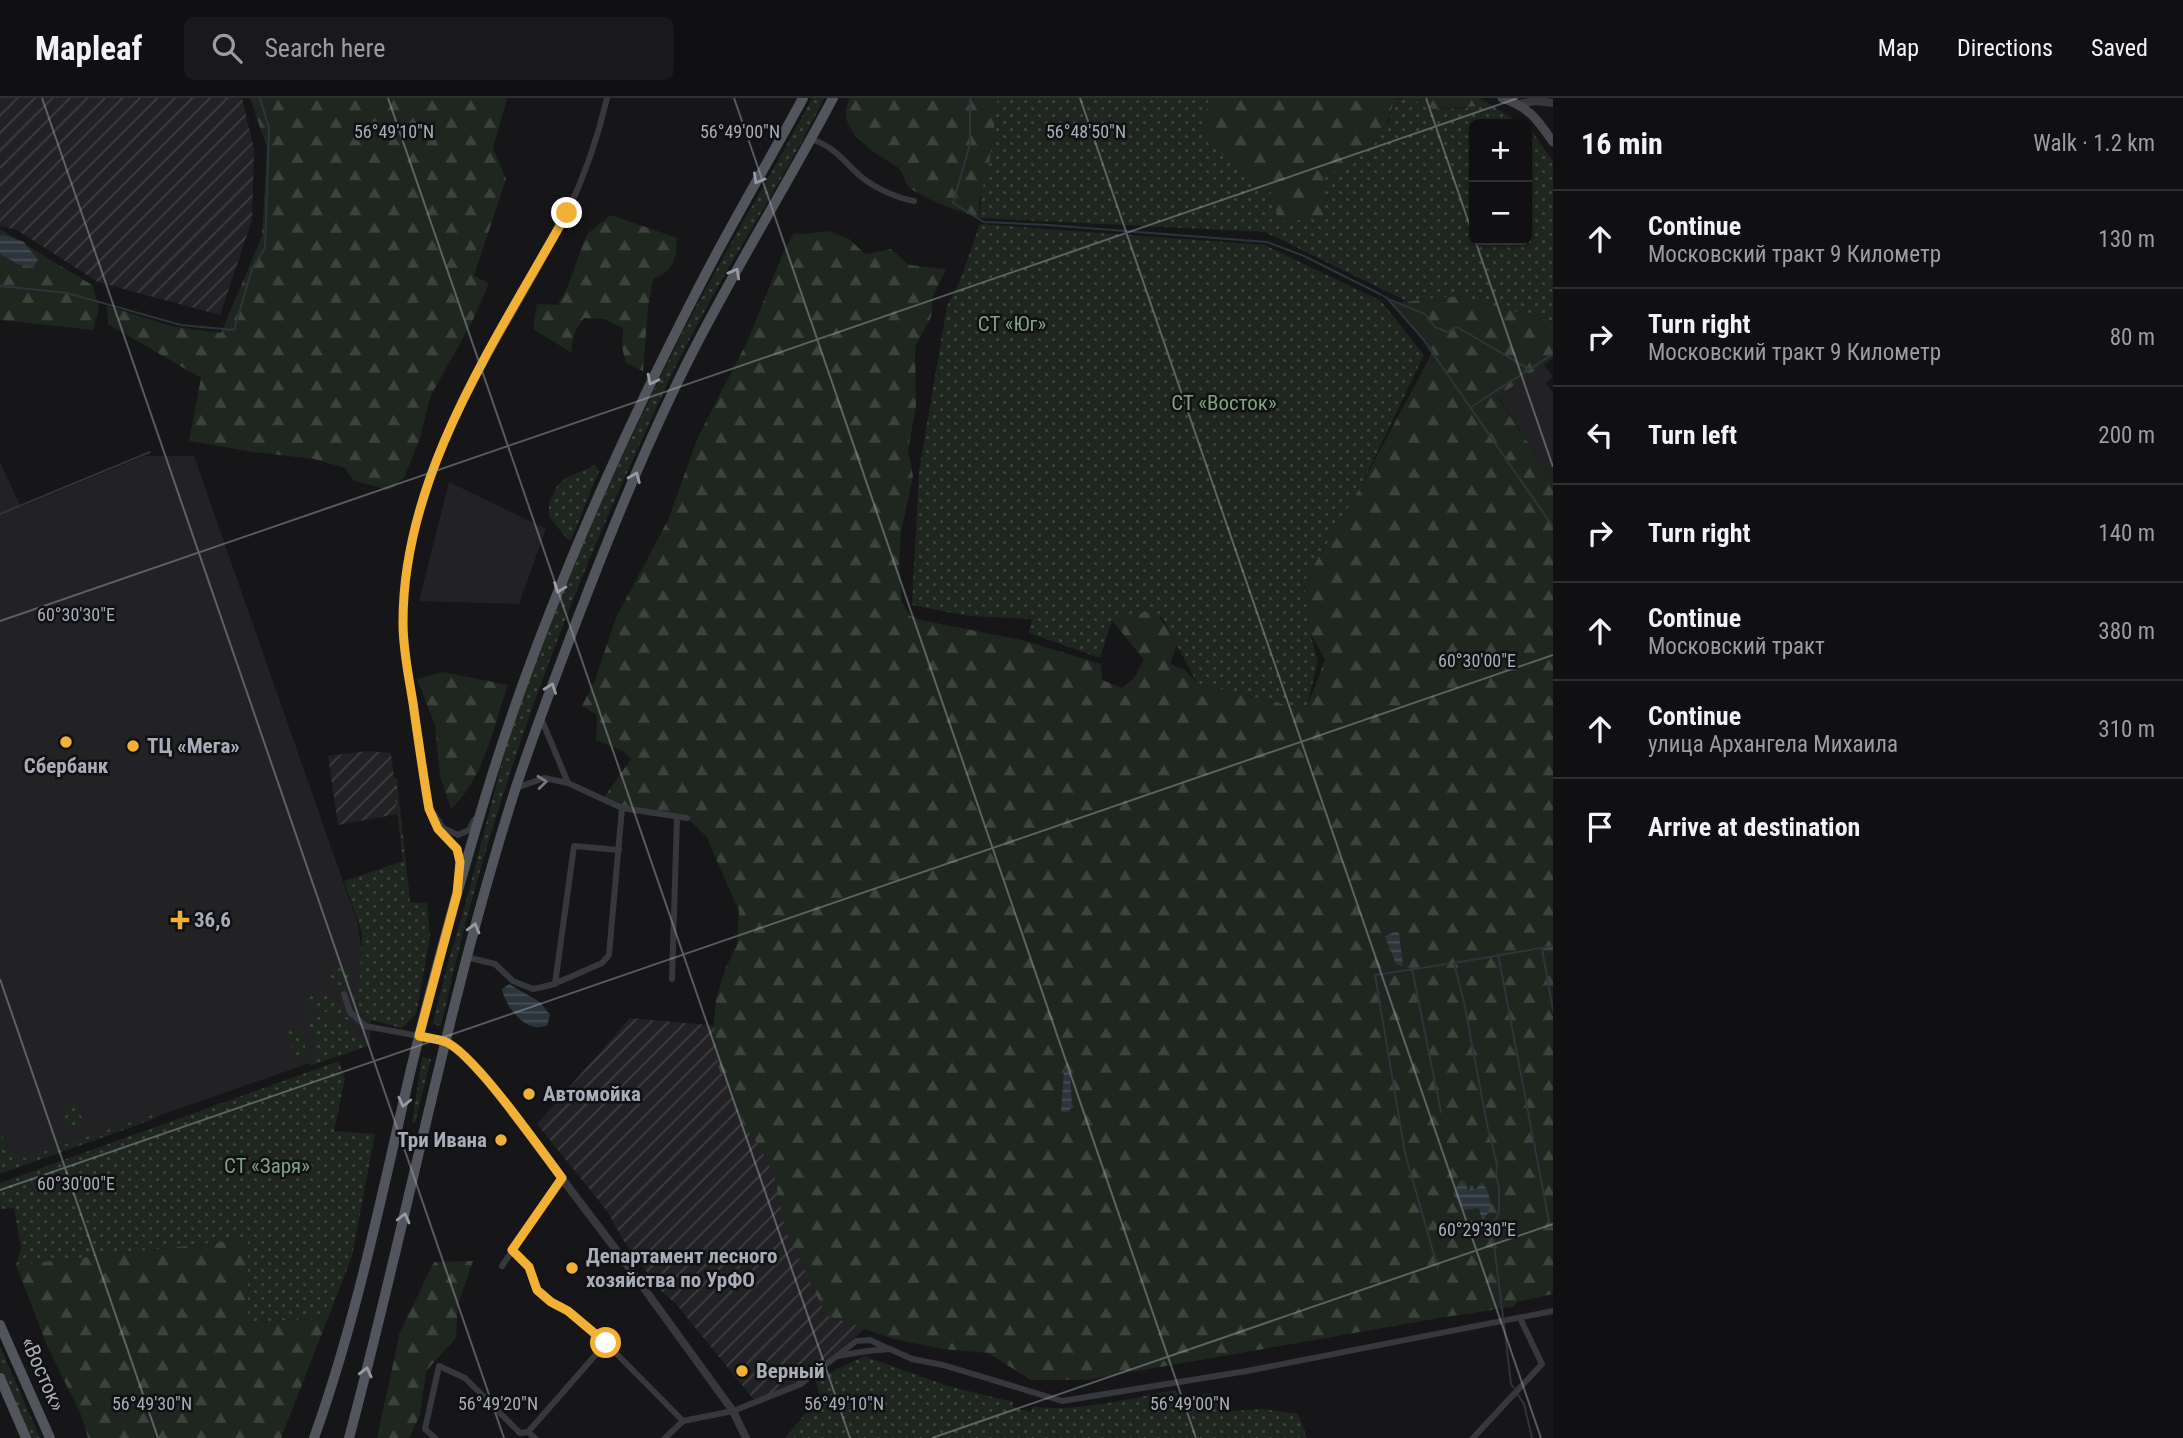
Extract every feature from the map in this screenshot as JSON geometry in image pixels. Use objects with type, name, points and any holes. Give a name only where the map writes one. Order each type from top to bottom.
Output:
[{"type":"main road","points":[[314,1438],[337,1369],[367,1262],[419,1036],[457,894],[519,694],[565,573],[632,421],[706,273],[803,98]]},
{"type":"main road","points":[[349,1438],[466,957],[516,788],[541,718],[585,597],[650,442],[705,328],[832,98]]},
{"type":"main road","points":[[1502,98],[1531,112],[1553,142]]},
{"type":"main road","name":"«Восток»","points":[[0,1325],[50,1438]]},
{"type":"main road","name":"«Восток»","points":[[0,1378],[26,1438]]},
{"type":"street","points":[[457,894],[460,855],[434,824],[427,796],[407,666],[403,624],[408,558],[420,504],[442,446],[469,390],[567,213],[598,131],[607,98]]},
{"type":"street","points":[[1519,104],[1535,101],[1553,103]]},
{"type":"street","points":[[811,139],[841,155],[859,175],[873,184],[914,201]]},
{"type":"street","points":[[541,718],[568,783]]},
{"type":"street","points":[[516,788],[544,778],[568,783],[622,808],[687,818]]},
{"type":"street","points":[[427,796],[440,824],[449,832],[458,835],[468,830],[486,795]]},
{"type":"street","points":[[466,957],[495,964],[513,981],[533,989],[555,984],[602,963],[608,955],[622,808]]},
{"type":"street","points":[[672,979],[677,817]]},
{"type":"street","points":[[555,984],[574,846],[619,850]]},
{"type":"street","points":[[344,995],[350,1012],[365,1026],[445,1042],[457,1049],[487,1080],[733,1411],[746,1438]]},
{"type":"street","points":[[502,1266],[562,1178]]},
{"type":"street","points":[[512,1250],[529,1267],[537,1290],[568,1311],[606,1343],[683,1421]]},
{"type":"street","points":[[666,1438],[683,1421],[733,1411],[802,1384],[856,1342],[863,1340],[870,1340],[912,1359],[943,1364],[1062,1401],[1247,1371],[1553,1311]]},
{"type":"street","points":[[1473,1438],[1542,1364],[1520,1318]]},
{"type":"street","points":[[435,1438],[425,1429],[439,1366],[465,1378],[520,1433],[528,1432],[606,1343]]},
{"type":"street","points":[[838,1356],[890,1349]]},
{"type":"street","points":[[528,1432],[535,1438]]},
{"type":"shaded area","points":[[0,98],[242,98],[254,150],[252,220],[220,315],[98,282],[17,230],[0,226]]},
{"type":"shaded area","points":[[0,236],[24,242],[38,260],[33,267],[20,265],[0,254]]},
{"type":"shaded area","points":[[1544,364],[1553,377],[1546,383],[1553,393],[1553,480],[1497,396]]},
{"type":"shaded area","name":"ТЦ «Мега»","points":[[145,456],[194,456],[358,924],[371,1023],[370,1042],[0,1171],[0,462],[21,507]]},
{"type":"shaded area","points":[[449,482],[546,529],[519,604],[419,601]]},
{"type":"shaded area","points":[[368,751],[391,753],[398,814],[338,825],[328,756]]},
{"type":"shaded area","points":[[1399,933],[1403,966],[1396,964],[1385,936]]},
{"type":"shaded area","points":[[509,984],[540,1002],[550,1015],[547,1026],[529,1025],[514,1012],[502,989]]},
{"type":"shaded area","points":[[630,1018],[730,1027],[868,1326],[801,1382],[755,1401],[676,1304],[661,1291],[623,1240],[607,1211],[537,1124]]},
{"type":"shaded area","points":[[1068,1067],[1072,1105],[1069,1112],[1061,1112],[1064,1070]]},
{"type":"shaded area","points":[[1460,1181],[1465,1181],[1468,1191],[1476,1189],[1482,1182],[1485,1187],[1489,1207],[1482,1222],[1479,1208],[1465,1210],[1453,1194]]},
{"type":"green space","points":[[250,98],[507,98],[493,148],[506,179],[474,276],[489,283],[472,322],[431,395],[420,438],[404,478],[389,490],[354,481],[345,468],[314,459],[189,441],[201,378],[108,324],[107,306],[171,326],[221,333],[262,236],[267,148]]},
{"type":"green space","points":[[812,98],[824,98],[677,363],[575,595],[522,736],[499,808],[458,952],[441,1026],[433,1024],[511,732],[570,574],[629,443],[687,325]]},
{"type":"green space","points":[[850,98],[998,98],[989,165],[979,202],[980,218],[953,209],[910,188],[899,168],[867,147],[851,130],[846,110]]},
{"type":"green space","points":[[986,98],[1223,98],[1389,122],[1394,99],[1409,98],[1434,109],[1466,108],[1481,99],[1514,119],[1469,119],[1469,245],[1532,245],[1532,131],[1553,162],[1553,322],[1459,296],[1406,301],[1265,232],[980,218]]},
{"type":"green space","points":[[1209,98],[1397,98],[1394,99],[1384,128],[1371,148],[1352,163],[1325,177],[1323,218],[1279,222],[1272,194],[1210,146],[1202,134]]},
{"type":"green space","points":[[1409,98],[1481,99],[1480,106],[1433,109]]},
{"type":"green space","points":[[611,215],[677,238],[673,264],[653,279],[643,371],[626,363],[622,347],[623,328],[604,319],[584,318],[574,334],[572,353],[533,329],[537,304],[558,305],[587,234]]},
{"type":"green space","name":"СТ «Восток»","points":[[980,224],[1265,245],[1381,301],[1424,355],[1361,486],[1304,582],[1310,633],[1318,661],[1306,710],[1197,683],[1162,617],[1112,620],[1100,658],[1029,633],[1032,619],[968,616],[912,605],[919,471],[947,306],[960,281]]},
{"type":"green space","points":[[0,229],[92,285],[99,308],[93,330],[0,320]]},
{"type":"green space","points":[[828,231],[849,239],[865,254],[891,249],[909,265],[946,269],[933,296],[931,317],[915,347],[916,407],[908,450],[913,476],[901,532],[899,566],[902,602],[910,616],[1022,640],[1101,664],[1102,680],[1122,688],[1133,679],[1144,660],[1112,620],[1152,613],[1163,623],[1177,645],[1170,664],[1185,670],[1197,683],[1306,710],[1325,659],[1310,633],[1304,582],[1361,486],[1433,351],[1391,303],[1459,296],[1553,322],[1553,358],[1497,397],[1553,480],[1553,1294],[1517,1302],[1513,1307],[1086,1380],[1031,1380],[988,1353],[942,1349],[890,1338],[826,1315],[785,1229],[775,1178],[759,1146],[747,1130],[718,1066],[714,1023],[716,999],[726,967],[737,945],[739,911],[706,836],[687,818],[622,808],[603,799],[631,759],[623,751],[596,740],[597,715],[582,706],[595,680],[616,618],[668,520],[698,437],[748,340],[784,251],[794,233]]},
{"type":"green space","points":[[595,465],[599,471],[571,540],[567,539],[549,516],[549,503],[557,486],[566,478]]},
{"type":"green space","points":[[443,672],[508,685],[480,767],[463,796],[451,809],[440,776],[435,725],[417,679]]},
{"type":"green space","points":[[393,777],[397,779],[410,902],[427,903],[430,938],[416,1014],[402,1028],[370,1020],[355,1006],[354,993],[360,979],[362,933],[344,881],[403,861]]},
{"type":"green space","points":[[340,967],[350,974],[351,978],[344,988],[340,989],[330,982],[329,978],[336,968]]},
{"type":"green space","points":[[323,994],[338,1002],[350,1021],[305,1004],[311,996]]},
{"type":"green space","points":[[304,1010],[346,1025],[358,1038],[371,1045],[310,1066],[315,1043]]},
{"type":"green space","points":[[300,1026],[305,1038],[305,1055],[296,1060],[286,1031]]},
{"type":"green space","points":[[422,1057],[431,1059],[415,1123],[412,1123]]},
{"type":"green space","name":"СТ «Заря»","points":[[339,1061],[345,1079],[334,1131],[375,1134],[352,1256],[328,1318],[248,1322],[248,1239],[16,1265],[21,1248],[14,1208],[0,1209],[0,1183]]},
{"type":"green space","points":[[74,1105],[80,1112],[83,1128],[73,1131],[68,1129],[63,1113],[65,1108]]},
{"type":"green space","points":[[155,1114],[157,1118],[0,1174],[0,1129],[10,1152],[25,1158]]},
{"type":"green space","points":[[248,1239],[248,1322],[328,1318],[281,1438],[88,1438],[81,1415],[46,1343],[16,1265]]},
{"type":"green space","points":[[473,1261],[458,1304],[456,1338],[426,1371],[420,1415],[409,1438],[377,1438],[400,1332],[434,1262]]},
{"type":"green space","points":[[0,1346],[40,1438],[30,1438],[0,1370]]},
{"type":"green space","points":[[864,1356],[948,1386],[1013,1402],[1012,1407],[1031,1412],[1033,1406],[1085,1406],[1175,1390],[1179,1396],[1215,1393],[1221,1412],[1263,1409],[1298,1414],[1307,1438],[785,1438],[820,1396],[815,1380]]},
{"type":"waterway","points":[[0,286],[67,293],[181,325],[234,330],[252,269],[265,248],[269,128],[260,98]]},
{"type":"waterway","points":[[970,98],[970,144],[953,203],[984,222],[1267,242],[1304,256],[1378,293],[1387,298],[1423,339],[1553,527]]},
{"type":"waterway","points":[[1388,299],[1425,314],[1435,327],[1447,332],[1457,327],[1529,369]]},
{"type":"waterway","points":[[1471,407],[1553,354]]},
{"type":"waterway","points":[[0,514],[150,452]]},
{"type":"waterway","points":[[1454,963],[1553,946]]},
{"type":"waterway","points":[[1542,949],[1553,1010]]},
{"type":"waterway","points":[[1498,954],[1550,1227]]},
{"type":"waterway","points":[[1454,963],[1497,1164],[1499,1211],[1492,1229],[1503,1317]]},
{"type":"waterway","points":[[1438,1269],[1405,1153],[1375,975],[1447,964]]},
{"type":"waterway","points":[[1412,969],[1441,1112]]},
{"type":"waterway","points":[[1504,1324],[1511,1384],[1514,1388]]},
{"type":"waterway","points":[[1518,1395],[1524,1404],[1532,1438]]},
{"type":"place","name":"Сбербанк","points":[[66,742]]},
{"type":"place","name":"ТЦ «Мега»","points":[[133,746]]},
{"type":"place","name":"36,6","points":[[180,920]]},
{"type":"place","name":"Автомойка","points":[[529,1094]]},
{"type":"place","name":"Три Ивана","points":[[501,1140]]},
{"type":"place","name":"Департамент лесного хозяйства по УрФО","points":[[572,1268]]},
{"type":"place","name":"Верный","points":[[742,1371]]},
{"type":"route","points":[[567,213],[469,390],[439,453],[420,504],[408,558],[403,624],[429,809],[438,829],[460,855],[457,894],[419,1036],[445,1042],[457,1049],[487,1080],[562,1178],[512,1250],[529,1267],[537,1290],[568,1311],[606,1343]]},
{"type":"park label","name":"СТ «Юг»","points":[[1012,324]]}]
